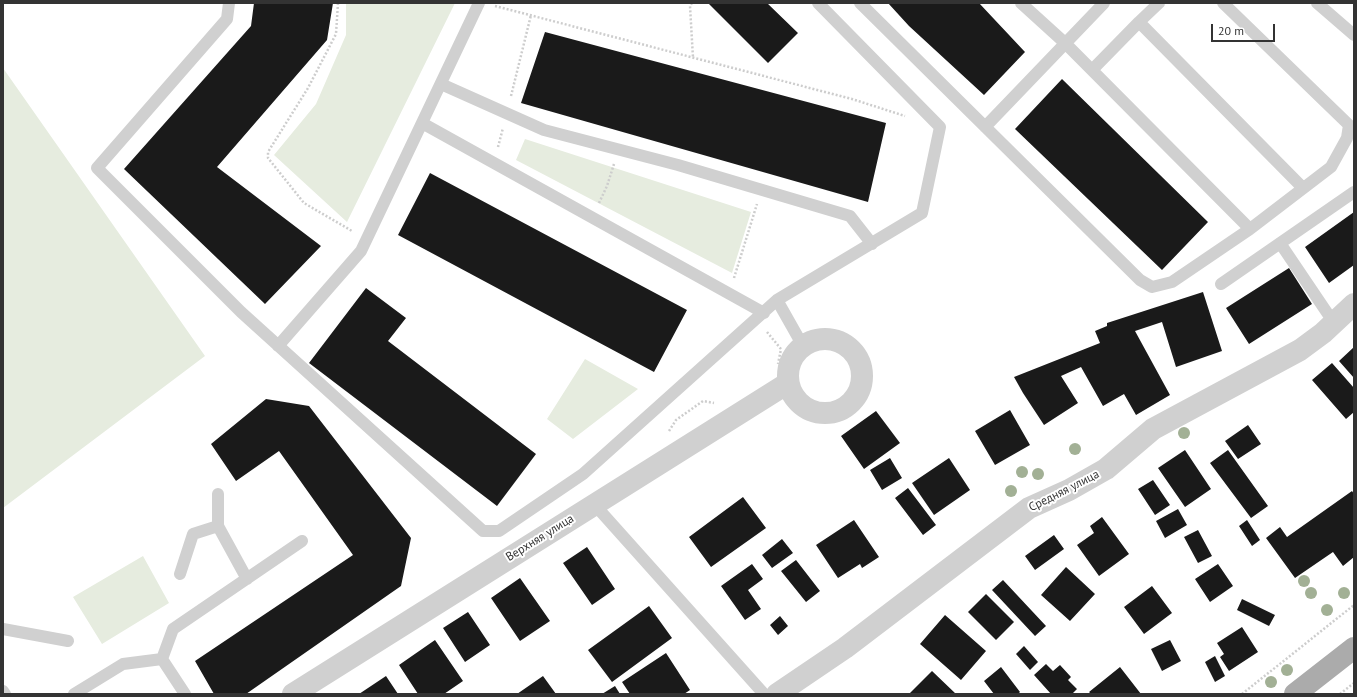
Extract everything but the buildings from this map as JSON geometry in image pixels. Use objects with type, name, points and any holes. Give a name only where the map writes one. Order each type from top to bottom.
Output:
[{"type":"main road","points":[[1295,694],[1354,648]]},
{"type":"street","name":"Средняя улица","points":[[777,694],[845,648],[1029,508],[1069,490],[1106,469],[1153,428],[1300,350],[1328,328],[1354,304]]},
{"type":"street","points":[[820,339],[831,339],[842,343],[852,350],[859,360],[862,372],[862,383],[857,396],[849,406],[837,412],[824,414],[812,412],[800,405],[792,395],[788,383],[788,370],[792,358],[803,346],[808,342],[820,339]]},
{"type":"street","name":"Верхняя улица","points":[[293,694],[788,383]]},
{"type":"lane","points":[[229,3],[227,19],[97,168],[241,312],[483,531],[498,531],[583,474],[778,300],[922,213],[940,127],[818,3]]},
{"type":"lane","points":[[860,3],[1140,280],[1152,287],[1172,282],[1250,230],[1331,167],[1347,138],[1349,125],[1223,3]]},
{"type":"lane","points":[[1021,3],[1065,43],[1250,230]]},
{"type":"lane","points":[[985,127],[1104,3]]},
{"type":"lane","points":[[1092,70],[1159,3]]},
{"type":"lane","points":[[1317,3],[1354,36]]},
{"type":"lane","points":[[278,346],[361,251],[441,84],[485,4]]},
{"type":"lane","points":[[1139,22],[1303,188]]},
{"type":"lane","points":[[441,84],[544,130],[678,165],[850,216],[872,244]]},
{"type":"lane","points":[[422,123],[764,313]]},
{"type":"lane","points":[[1221,284],[1354,192]]},
{"type":"lane","points":[[1280,244],[1328,328]]},
{"type":"lane","points":[[778,300],[803,346]]},
{"type":"lane","points":[[218,494],[218,526],[247,579]]},
{"type":"lane","points":[[594,504],[764,694]]},
{"type":"lane","points":[[180,574],[193,534],[218,526]]},
{"type":"lane","points":[[162,659],[173,629],[302,541]]},
{"type":"lane","points":[[3,629],[68,641]]},
{"type":"lane","points":[[74,694],[123,664],[162,659]]},
{"type":"lane","points":[[162,659],[185,694]]},
{"type":"path","points":[[338,3],[336,34],[308,88],[268,152],[268,158],[304,203],[367,240]]},
{"type":"path","points":[[692,3],[690,6],[693,58]]},
{"type":"path","points":[[485,4],[852,100],[940,127]]},
{"type":"path","points":[[494,163],[531,15]]},
{"type":"path","points":[[593,218],[607,186],[618,149]]},
{"type":"path","points":[[729,294],[761,190]]},
{"type":"path","points":[[1242,694],[1354,605]]},
{"type":"path","points":[[1340,694],[1354,683]]},
{"type":"shaded area","points":[[346,3],[455,3],[347,222],[274,155],[316,104],[346,35]]},
{"type":"shaded area","points":[[3,68],[205,356],[3,508]]},
{"type":"shaded area","points":[[525,139],[751,212],[732,273],[516,160]]},
{"type":"shaded area","points":[[585,359],[638,389],[573,439],[547,419]]},
{"type":"shaded area","points":[[143,556],[169,603],[102,644],[73,597]]}]
